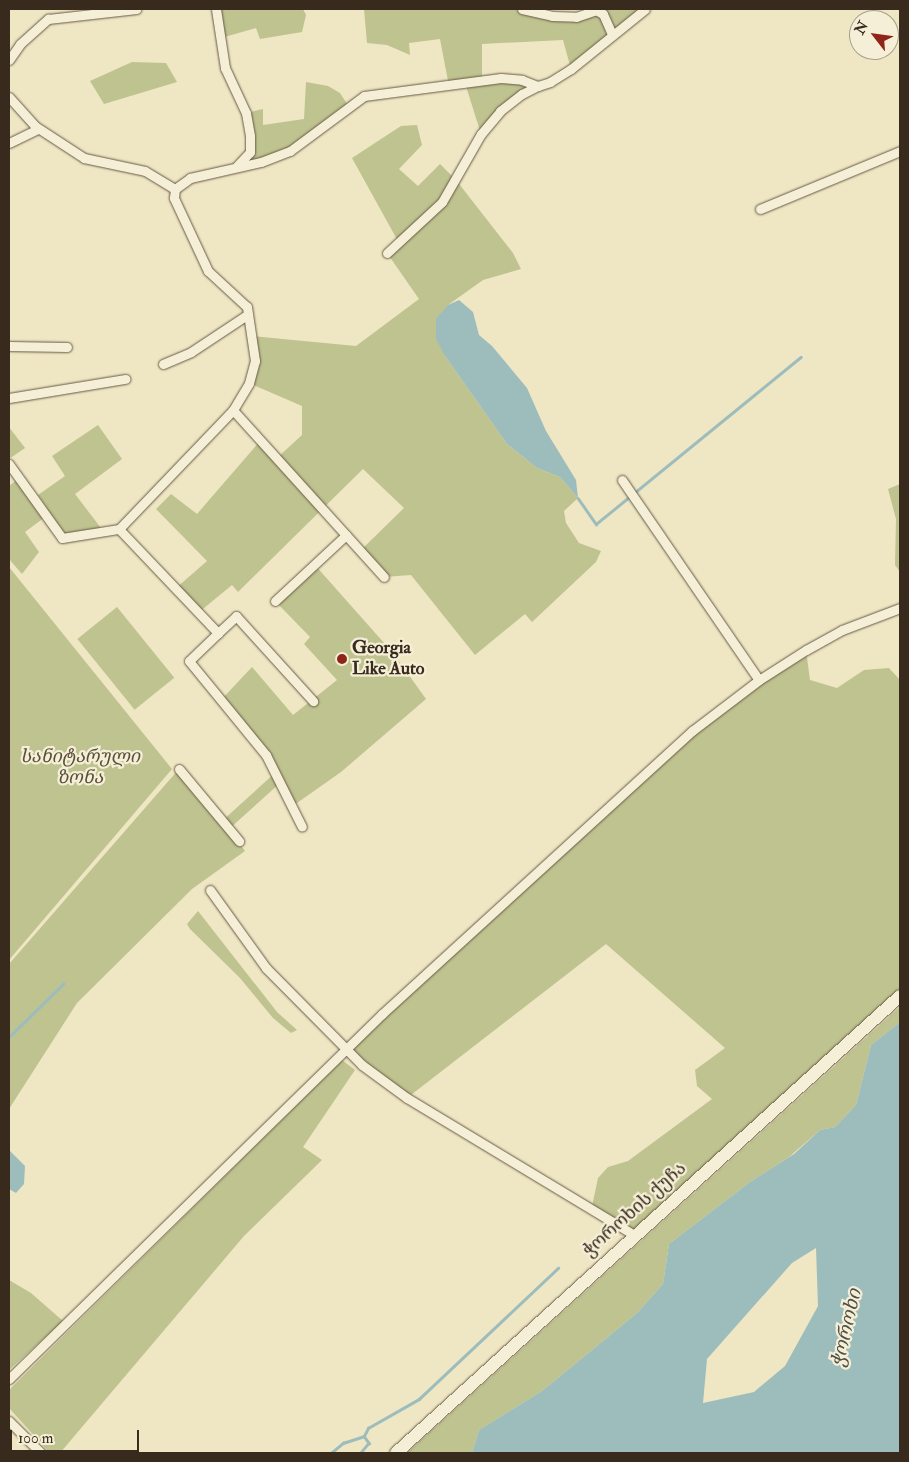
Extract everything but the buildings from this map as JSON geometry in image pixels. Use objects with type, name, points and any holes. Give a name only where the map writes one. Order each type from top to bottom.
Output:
[{"type":"street","points":[[9,60],[20,44],[48,19],[136,9]]},
{"type":"street","points":[[216,9],[225,68],[246,113],[250,136],[250,152],[236,167]]},
{"type":"street","points":[[522,9],[552,16],[576,17],[596,10],[603,14],[612,34]]},
{"type":"street","points":[[387,253],[442,202],[481,134],[500,111],[522,94],[571,69],[645,9]]},
{"type":"street","points":[[175,188],[190,178],[260,162],[290,151],[364,96],[501,78],[522,80],[538,86]]},
{"type":"street","points":[[9,98],[38,129],[84,158],[145,171],[175,188]]},
{"type":"street","points":[[9,144],[38,129]]},
{"type":"street","points":[[760,210],[900,152]]},
{"type":"street","points":[[9,464],[62,538],[119,529],[233,410],[249,383],[255,360],[245,303],[220,285],[208,271],[177,206],[175,188]]},
{"type":"street","points":[[163,364],[191,352],[247,315]]},
{"type":"street","points":[[9,346],[67,347]]},
{"type":"street","points":[[9,398],[126,379]]},
{"type":"street","points":[[233,410],[384,577]]},
{"type":"street","points":[[622,480],[759,680]]},
{"type":"street","points":[[119,529],[218,633]]},
{"type":"street","points":[[275,601],[346,535]]},
{"type":"street","points":[[9,1379],[346,1049],[692,731],[759,680],[842,630],[900,608]]},
{"type":"street","points":[[302,827],[266,755],[190,660],[236,616],[313,701]]},
{"type":"street","points":[[179,769],[239,842]]},
{"type":"street","points":[[210,890],[266,968],[362,1065],[407,1098],[634,1234]]},
{"type":"street","name":"ჭოროხის ქუჩა","points":[[396,1453],[634,1234],[900,996]]},
{"type":"street","points":[[9,1421],[40,1453]]},
{"type":"green space","points":[[216,9],[303,9],[306,15],[302,32],[260,39],[256,28],[221,38]]},
{"type":"green space","points":[[364,9],[522,9],[576,17],[596,9],[645,9],[571,69],[563,40],[482,44],[482,80],[501,78],[538,86],[522,94],[481,134],[465,83],[449,86],[440,39],[409,43],[410,55],[387,45],[367,43]]},
{"type":"green space","points":[[132,62],[166,63],[177,82],[104,104],[90,81]]},
{"type":"green space","points":[[306,82],[328,86],[340,93],[349,107],[290,151],[245,165],[250,152],[246,113],[263,109],[263,125],[304,119]]},
{"type":"green space","points":[[417,125],[422,145],[399,169],[418,186],[440,164],[456,180],[513,253],[521,269],[483,280],[448,305],[445,356],[507,444],[537,468],[560,477],[578,498],[564,511],[566,523],[579,543],[601,551],[596,562],[532,622],[525,614],[475,655],[411,575],[384,577],[360,551],[404,508],[363,469],[238,592],[232,585],[198,613],[175,589],[207,561],[156,509],[171,494],[197,514],[261,440],[277,458],[302,435],[302,406],[249,383],[255,361],[251,336],[356,346],[419,299],[387,253],[399,243],[352,158],[401,126]]},
{"type":"green space","points":[[98,425],[122,459],[75,494],[104,532],[65,535],[38,495],[65,476],[52,456]]},
{"type":"green space","points":[[9,427],[25,448],[9,459]]},
{"type":"green space","points":[[18,479],[45,517],[25,532],[39,552],[22,574],[9,559],[9,486]]},
{"type":"green space","points":[[900,484],[900,572],[895,565],[896,519],[888,489]]},
{"type":"green space","points":[[314,564],[393,653],[426,699],[341,772],[297,803],[291,805],[280,783],[229,829],[245,851],[192,889],[77,1003],[9,1109],[9,964],[179,769],[222,821],[276,772],[221,700],[252,667],[293,715],[337,680],[304,644],[310,637],[275,601]]},
{"type":"green space","name":"სანიტარული ზონა","points":[[9,567],[172,769],[9,960]]},
{"type":"green space","points":[[117,607],[174,678],[135,710],[77,639]]},
{"type":"green space","points":[[806,650],[810,680],[837,688],[864,670],[889,668],[900,680],[900,996],[634,1235],[591,1211],[598,1178],[608,1167],[628,1161],[712,1099],[697,1086],[695,1070],[725,1048],[606,944],[407,1098],[346,1049],[692,731]]},
{"type":"green space","points":[[198,911],[277,1012],[297,1030],[291,1033],[273,1018],[240,978],[190,929],[187,924]]},
{"type":"green space","points":[[900,1007],[900,1022],[871,1045],[856,1105],[835,1127],[820,1130],[789,1157],[750,1182],[669,1244],[663,1284],[637,1313],[542,1391],[479,1430],[472,1453],[407,1453]]},
{"type":"green space","points":[[342,1060],[355,1070],[303,1147],[322,1160],[244,1236],[60,1453],[50,1453],[9,1408],[9,1390]]},
{"type":"green space","points":[[9,1280],[31,1293],[63,1321],[9,1370]]},
{"type":"water","points":[[459,300],[473,312],[479,335],[492,346],[527,388],[546,431],[576,480],[578,498],[560,477],[537,468],[507,444],[445,356],[436,339],[436,319],[448,305]]},
{"type":"water","name":"ჭოროხი","points":[[900,1022],[900,1453],[472,1453],[479,1430],[542,1391],[637,1313],[663,1284],[669,1244],[750,1182],[794,1154],[820,1130],[835,1127],[856,1105],[871,1045]],"holes":[[[816,1248],[818,1306],[785,1366],[754,1392],[703,1403],[707,1359],[792,1263]]]},
{"type":"water","points":[[9,1150],[25,1166],[24,1184],[16,1193],[9,1189]]},
{"type":"waterway","points":[[578,498],[596,524],[801,357]]},
{"type":"waterway","points":[[9,1037],[63,984]]},
{"type":"waterway","points":[[364,1436],[368,1428],[419,1399],[558,1268]]},
{"type":"waterway","points":[[331,1453],[343,1443],[364,1436],[369,1443],[361,1453]]},
{"type":"place","name":"Georgia Like Auto","points":[[342,659]]}]
